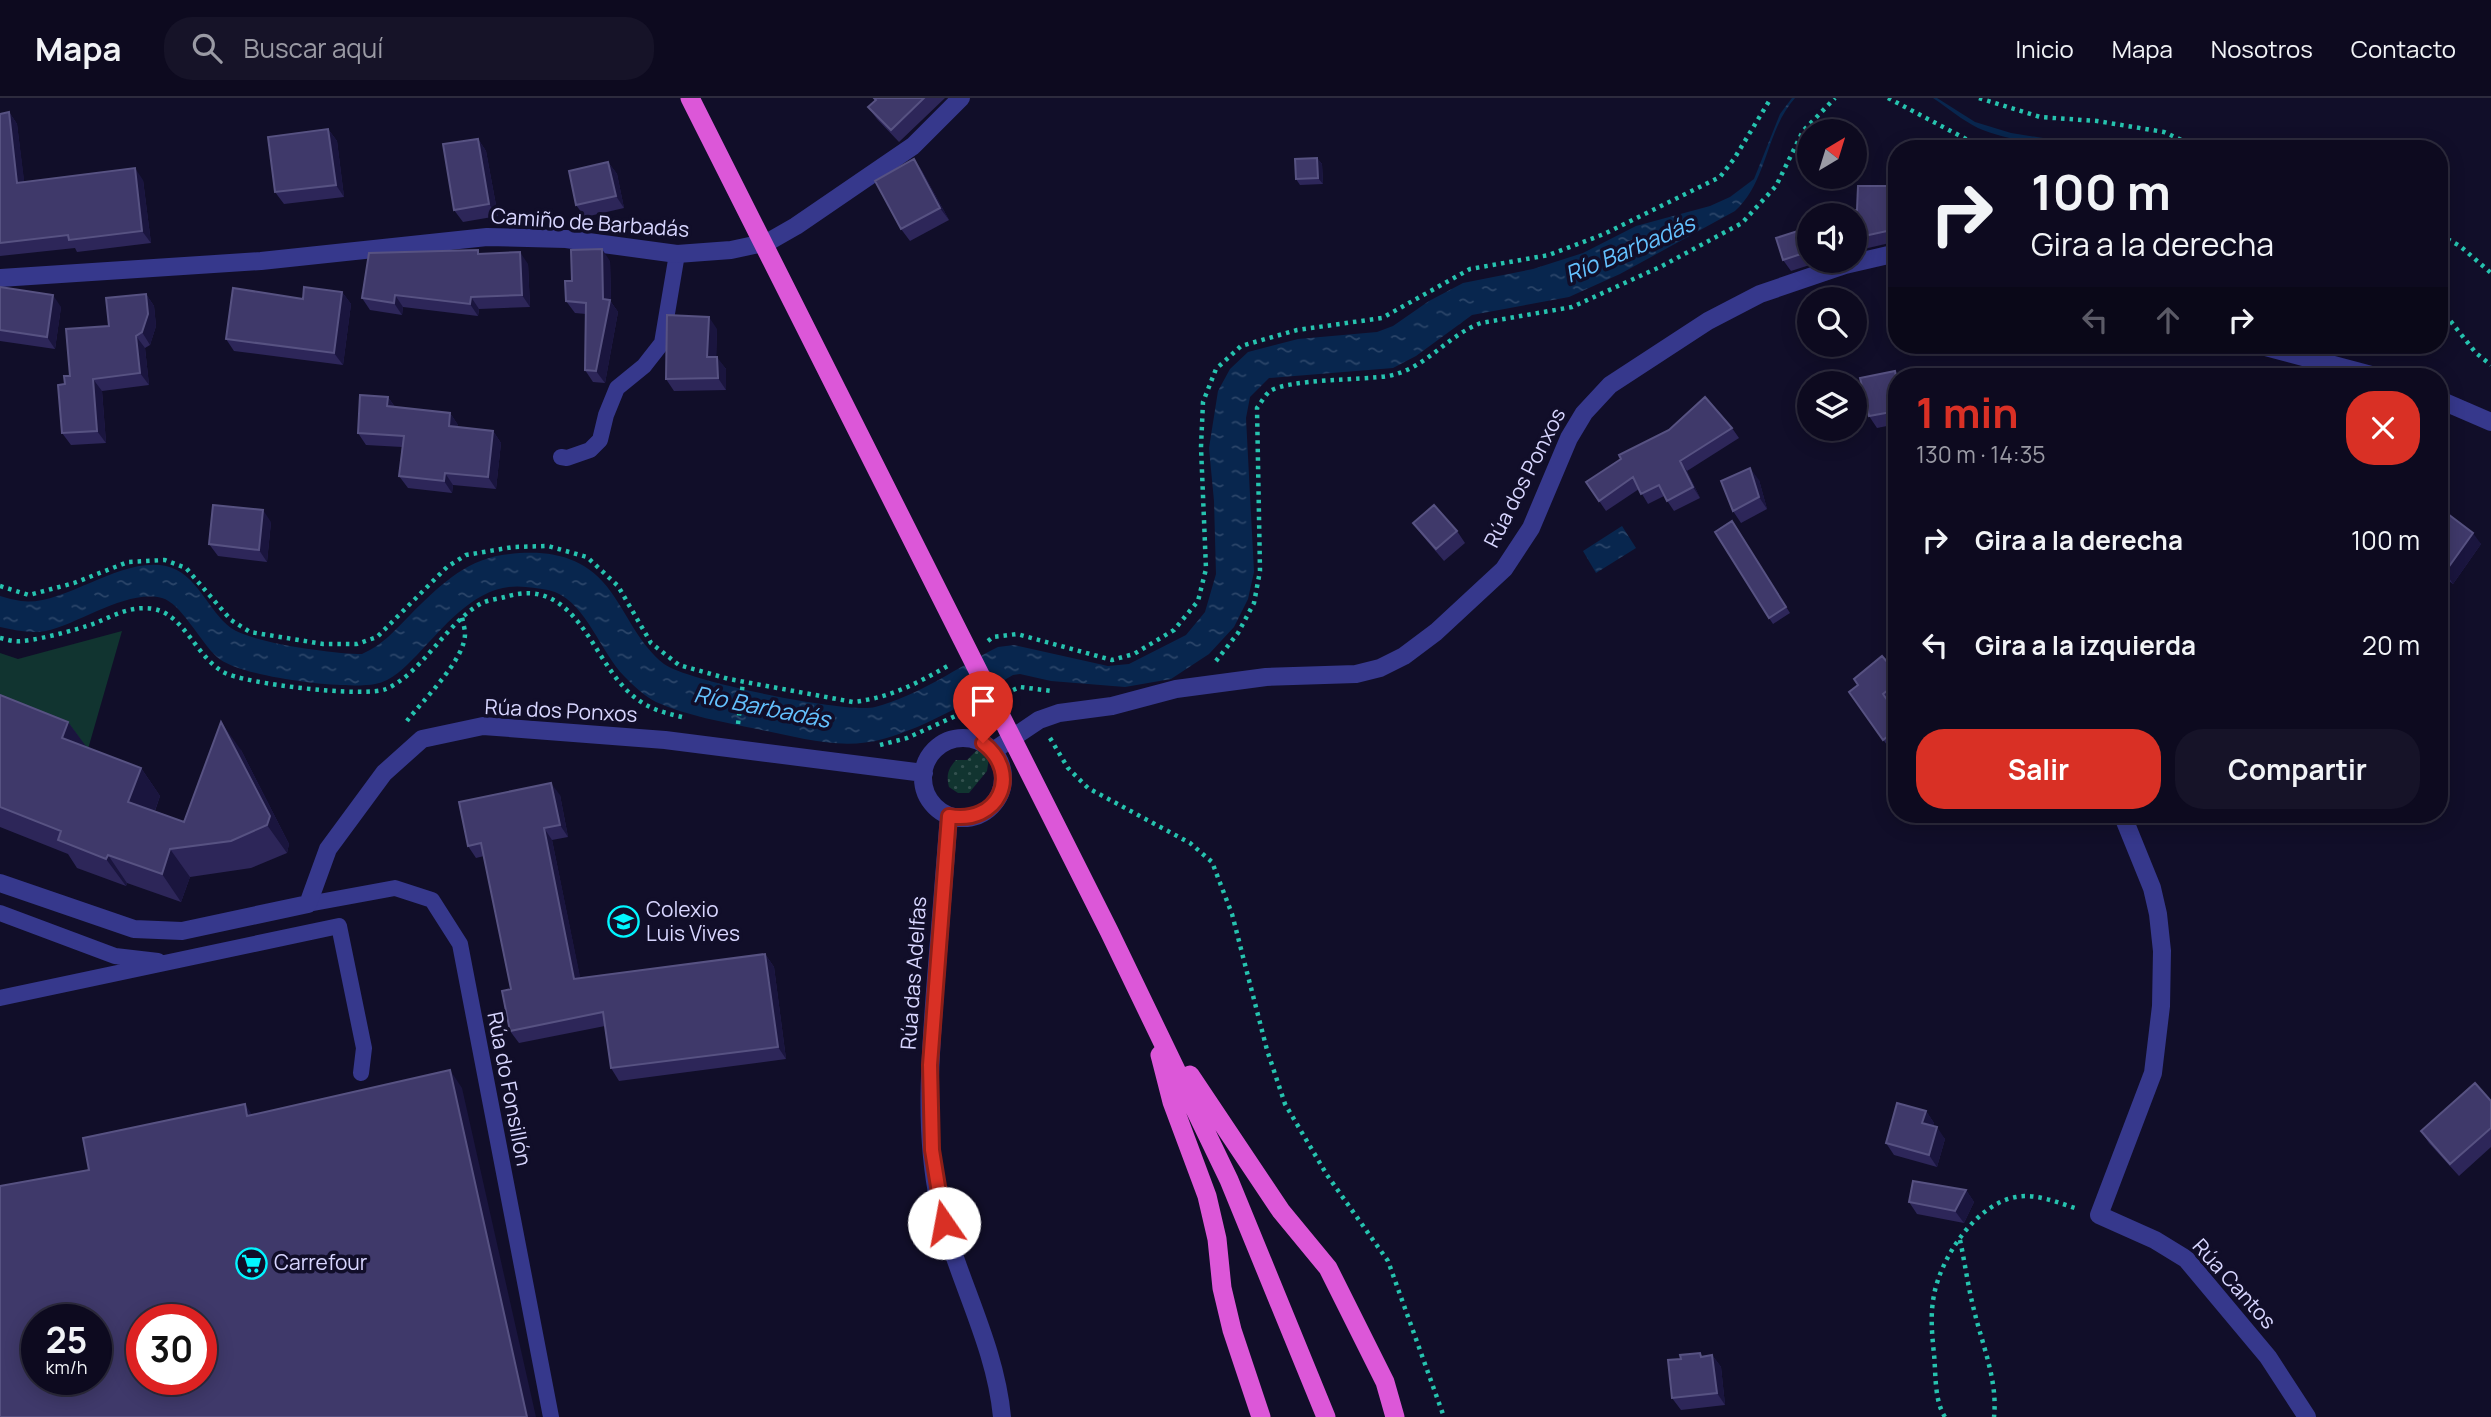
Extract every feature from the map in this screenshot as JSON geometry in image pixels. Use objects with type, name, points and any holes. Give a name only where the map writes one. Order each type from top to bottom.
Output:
[{"type":"highway","points":[[690,98],[1149,1013],[1229,1180],[1326,1417]]},
{"type":"highway","points":[[1149,1013],[1172,1102],[1208,1196],[1217,1239],[1222,1288],[1261,1417]]},
{"type":"highway","points":[[1149,1013],[1281,1211],[1328,1268],[1385,1382],[1395,1417]]},
{"type":"street","name":"Camiño de Barbadás","points":[[0,278],[261,261],[488,237],[566,239],[677,254],[731,250],[768,242],[796,226],[913,146],[961,98]]},
{"type":"street","name":"Rúa dos Ponxos","points":[[993,751],[1039,720],[1059,713],[1112,706],[1177,689],[1266,677],[1356,674],[1380,668],[1404,656],[1436,632],[1504,569],[1531,527],[1569,438],[1584,413],[1610,385],[1697,328],[1748,300],[1845,265],[1888,255]]},
{"type":"street","points":[[2292,354],[2345,368]]},
{"type":"street","points":[[2448,403],[2491,422]]},
{"type":"street","name":"Rúa dos Ponxos","points":[[308,904],[328,849],[384,773],[422,739],[483,726],[665,740],[924,773]]},
{"type":"street","points":[[958,738],[983,743],[993,751],[1000,763],[1002,789],[987,811],[975,817],[962,818],[949,816],[932,803],[924,783],[924,773],[927,761],[935,750],[958,738]]},
{"type":"street","name":"Rúa das Adelfas","points":[[949,816],[930,1065],[932,1150],[942,1215],[955,1264],[981,1329],[998,1391],[1002,1417]]},
{"type":"street","points":[[2099,1215],[2153,1073],[2161,1006],[2162,951],[2158,914],[2152,888],[2126,823]]},
{"type":"street","points":[[0,883],[134,929],[182,931],[308,904]]},
{"type":"street","name":"Rúa Cantos","points":[[2099,1215],[2155,1240],[2186,1259],[2267,1357],[2306,1417]]},
{"type":"lane","points":[[561,457],[567,458],[590,450],[600,440],[617,388],[644,366],[662,342],[677,254]]},
{"type":"lane","name":"Rúa do Fonsillón","points":[[308,904],[395,888],[432,900],[460,944],[551,1417]]},
{"type":"lane","points":[[0,912],[115,956],[175,963]]},
{"type":"lane","points":[[0,999],[339,926],[364,1048],[361,1073]]},
{"type":"path","points":[[985,643],[993,637],[1017,634],[1112,660],[1134,654],[1174,630],[1198,601],[1206,569],[1201,447],[1203,402],[1216,369],[1241,345],[1297,330],[1382,318],[1470,269],[1549,255],[1604,234],[1720,177],[1771,98]]},
{"type":"path","points":[[1214,663],[1238,633],[1254,603],[1260,571],[1257,408],[1270,391],[1297,384],[1390,375],[1421,364],[1469,328],[1481,323],[1572,307],[1662,266],[1742,223],[1752,214],[1776,186],[1803,131],[1835,98]]},
{"type":"path","points":[[1888,98],[1968,140]]},
{"type":"path","points":[[1979,98],[2040,117],[2097,121],[2164,132],[2181,140]]},
{"type":"path","points":[[2448,239],[2460,246],[2491,273]]},
{"type":"path","points":[[2448,319],[2476,353],[2491,365]]},
{"type":"path","points":[[0,586],[29,596],[74,583],[128,562],[165,560],[186,568],[232,620],[250,632],[323,644],[357,645],[377,637],[447,567],[466,555],[513,547],[548,546],[587,557],[618,586],[651,643],[678,665],[743,682],[853,702],[873,700],[915,685],[956,661]]},
{"type":"path","points":[[0,638],[17,642],[90,625],[134,607],[156,610],[177,622],[203,656],[225,673],[264,683],[338,691],[384,690],[407,674],[463,617],[482,603],[513,595],[537,594],[564,606],[616,680],[637,700],[662,713],[689,719]]},
{"type":"path","points":[[404,726],[438,687],[453,663],[465,637],[463,617]]},
{"type":"path","points":[[737,724],[743,682]]},
{"type":"path","points":[[1008,692],[1020,687],[1059,692]]},
{"type":"path","points":[[867,749],[907,738],[983,703]]},
{"type":"path","points":[[1039,720],[1068,768],[1088,788],[1190,843],[1212,862],[1232,914],[1267,1050],[1285,1104],[1327,1175],[1388,1261],[1444,1417]]},
{"type":"path","points":[[728,729],[741,732]]},
{"type":"path","points":[[1945,1417],[1938,1399],[1931,1327],[1933,1296],[1939,1277],[1960,1240],[1981,1213],[1996,1203],[2017,1197],[2048,1199],[2099,1215]]},
{"type":"path","points":[[1960,1240],[1973,1307],[1992,1381],[1996,1402],[1994,1417]]},
{"type":"green space","points":[[122,631],[88,749],[0,715],[0,653],[18,659]]},
{"type":"green space","points":[[978,749],[983,750],[989,758],[987,771],[969,793],[958,793],[949,787],[949,769],[956,760],[967,760]]},
{"type":"water","name":"Río Barbadás","points":[[1792,98],[1795,98],[1785,111],[1754,185],[1735,211],[1620,274],[1569,297],[1472,315],[1416,356],[1393,368],[1269,378],[1250,397],[1246,418],[1254,572],[1248,599],[1234,627],[1209,654],[1171,679],[1125,687],[1013,675],[917,727],[883,739],[851,744],[804,739],[719,721],[656,702],[639,690],[616,667],[585,618],[566,598],[555,592],[526,587],[509,587],[479,598],[452,619],[398,673],[375,684],[341,685],[293,680],[268,676],[229,664],[217,657],[184,615],[162,598],[134,598],[119,602],[46,631],[29,632],[0,627],[0,596],[21,601],[37,601],[55,597],[130,568],[166,566],[186,576],[223,621],[242,633],[294,647],[362,654],[383,642],[431,595],[463,569],[488,558],[534,553],[563,557],[589,569],[611,592],[641,639],[664,664],[702,679],[802,701],[833,706],[875,707],[907,696],[998,647],[1014,645],[1108,666],[1129,664],[1186,635],[1205,612],[1216,574],[1209,448],[1218,391],[1230,369],[1248,352],[1298,339],[1377,332],[1393,326],[1429,301],[1463,283],[1533,269],[1583,253],[1636,226],[1710,206],[1730,197],[1754,179],[1780,114]]},
{"type":"water","points":[[1933,98],[1975,122],[2011,133],[2055,140],[2008,138],[1972,125]]},
{"type":"water","points":[[1622,526],[1636,548],[1596,573],[1583,551]]},
{"type":"building","points":[[874,98],[924,98],[891,130],[868,107],[876,100]]},
{"type":"building","points":[[9,112],[17,183],[135,168],[142,231],[69,240],[68,235],[0,243],[0,114]]},
{"type":"building","points":[[328,129],[336,185],[275,192],[268,137]]},
{"type":"building","points":[[478,139],[489,204],[454,210],[443,144]]},
{"type":"building","points":[[1317,158],[1318,178],[1296,179],[1295,159]]},
{"type":"building","points":[[914,159],[940,208],[901,229],[875,181]]},
{"type":"building","points":[[608,162],[616,196],[576,205],[569,171]]},
{"type":"building","points":[[1888,186],[1887,231],[1867,235],[1867,203],[1857,203],[1858,189]]},
{"type":"building","points":[[1797,231],[1797,255],[1783,260],[1776,238]]},
{"type":"building","points":[[602,249],[603,299],[610,300],[596,371],[585,370],[586,303],[566,301],[565,281],[572,281],[571,250]]},
{"type":"building","points":[[478,250],[478,254],[520,252],[522,295],[471,297],[470,304],[395,295],[394,303],[362,298],[369,253]]},
{"type":"building","points":[[0,287],[53,295],[47,337],[0,330]]},
{"type":"building","points":[[304,287],[342,292],[334,353],[226,339],[233,288],[303,299]]},
{"type":"building","points":[[146,294],[148,314],[142,332],[136,336],[140,373],[93,379],[97,431],[62,433],[58,385],[65,384],[64,376],[70,376],[66,329],[109,326],[106,298]]},
{"type":"building","points":[[667,315],[709,317],[707,357],[717,357],[718,378],[666,379]]},
{"type":"building","points":[[1888,372],[1888,413],[1869,416],[1867,377]]},
{"type":"building","points":[[360,395],[388,397],[387,406],[450,413],[449,426],[493,431],[488,477],[445,473],[444,481],[399,476],[404,436],[358,433]]},
{"type":"building","points":[[1705,397],[1732,428],[1680,461],[1693,487],[1667,501],[1659,485],[1641,494],[1633,477],[1599,501],[1586,482],[1621,459],[1619,455],[1669,430]]},
{"type":"building","points":[[1750,468],[1759,497],[1733,511],[1721,481]]},
{"type":"building","points":[[213,505],[263,510],[259,550],[209,544]]},
{"type":"building","points":[[1434,505],[1457,531],[1436,549],[1413,523]]},
{"type":"building","points":[[2448,514],[2473,533],[2448,568]]},
{"type":"building","points":[[1732,521],[1786,607],[1769,618],[1715,532]]},
{"type":"building","points":[[1882,656],[1888,663],[1888,690],[1883,694],[1888,701],[1888,736],[1883,740],[1849,692],[1858,685],[1854,679]]},
{"type":"building","points":[[0,695],[68,722],[62,738],[141,768],[128,802],[184,822],[221,722],[270,816],[267,825],[231,841],[170,849],[162,874],[108,855],[106,859],[58,840],[61,831],[0,807]]},
{"type":"building","points":[[551,783],[560,825],[544,828],[574,979],[765,954],[778,1047],[611,1068],[603,1012],[510,1031],[502,991],[511,989],[481,843],[468,846],[459,802]]},
{"type":"building","name":"Carrefour","points":[[450,1070],[527,1417],[0,1417],[0,1186],[89,1170],[83,1138],[245,1104],[247,1116]]},
{"type":"building","points":[[2475,1083],[2491,1101],[2491,1128],[2450,1164],[2421,1131]]},
{"type":"building","points":[[1897,1103],[1926,1111],[1922,1123],[1937,1127],[1929,1155],[1886,1143]]},
{"type":"building","points":[[1913,1181],[1966,1190],[1955,1211],[1909,1202]]},
{"type":"building","points":[[1700,1353],[1701,1357],[1712,1355],[1717,1393],[1672,1398],[1668,1360],[1681,1359],[1680,1355]]},
{"type":"place","name":"Colexio Luis Vives","points":[[623,922]]},
{"type":"place","name":"Carrefour","points":[[251,1263]]},
{"type":"route","points":[[944,1223],[932,1150],[930,1065],[949,816],[975,817],[987,811],[1002,789],[1000,763],[993,751],[983,743]]}]
